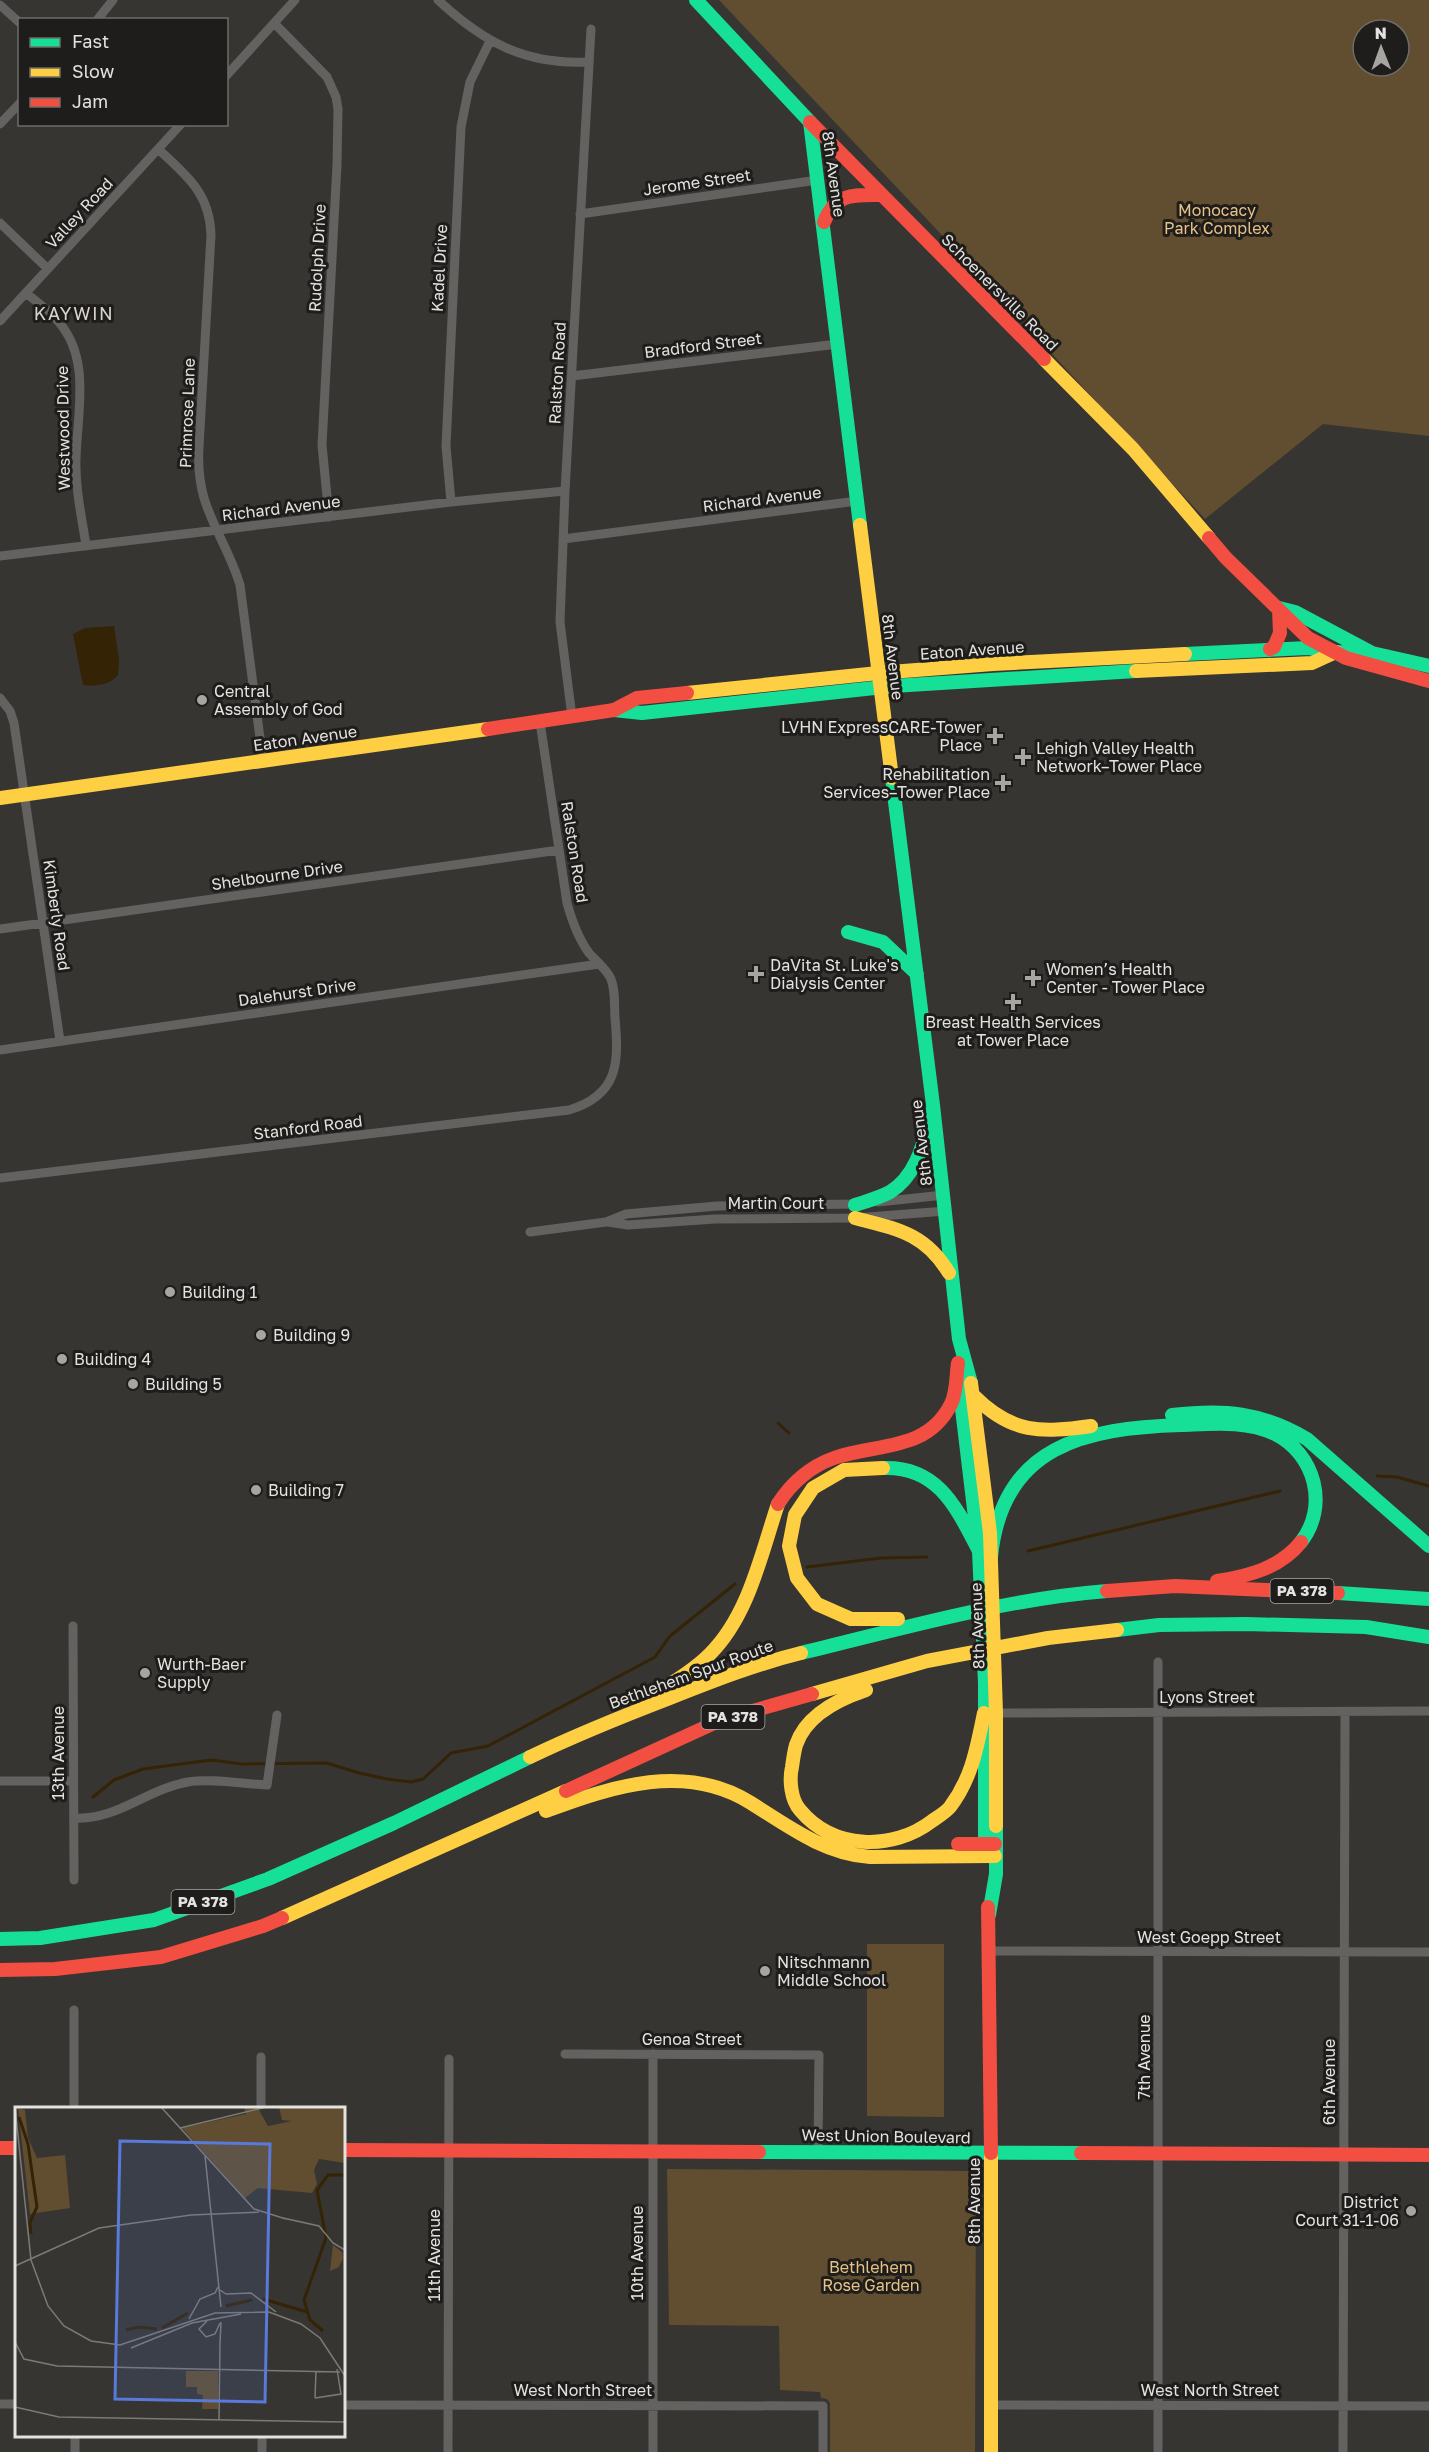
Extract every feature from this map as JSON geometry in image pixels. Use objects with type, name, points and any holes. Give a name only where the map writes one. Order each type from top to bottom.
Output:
[{"type":"main road","name":"Schoenersville Road","points":[[696,0],[880,195],[1116,432],[1226,558],[1279,608],[1287,620],[1304,634],[1369,667],[1429,681]]},
{"type":"main road","name":"8th Avenue","points":[[810,122],[945,1195],[962,1382],[985,1554],[991,1682],[988,1915],[991,2452]]},
{"type":"main road","points":[[824,222],[833,204],[842,198],[854,195],[880,195]]},
{"type":"main road","name":"Schoenersville Road","points":[[1279,608],[1295,612],[1372,653],[1429,666]]},
{"type":"main road","points":[[1270,649],[1274,647],[1280,633],[1279,608]]},
{"type":"main road","name":"Eaton Avenue","points":[[614,710],[637,698],[878,673],[1270,649],[1308,648],[1336,652],[1372,653]]},
{"type":"main road","name":"Eaton Avenue","points":[[0,798],[614,710],[642,713],[880,687],[1092,672],[1312,663],[1336,652]]},
{"type":"main road","points":[[848,932],[883,942],[917,974]]},
{"type":"main road","points":[[855,1212],[905,1180],[916,1161],[933,1105]]},
{"type":"main road","points":[[855,1212],[928,1243],[940,1257],[952,1281]]},
{"type":"main road","points":[[585,1731],[680,1679],[715,1649],[726,1635],[742,1602],[778,1503],[797,1479],[812,1468],[844,1455],[883,1450],[921,1438],[934,1429],[951,1404],[962,1382],[1001,1422],[1036,1430],[1054,1431],[1207,1410],[1238,1412],[1274,1420],[1307,1439],[1429,1546]]},
{"type":"main road","points":[[985,1554],[995,1523],[1010,1493],[1043,1457],[1071,1441],[1091,1435],[1149,1426],[1204,1424],[1258,1427],[1290,1443],[1303,1456],[1311,1471],[1316,1488],[1317,1506],[1312,1523],[1292,1553],[1258,1571],[1224,1580],[1175,1586]]},
{"type":"main road","points":[[985,1554],[947,1495],[917,1474],[879,1467],[856,1467],[844,1471],[831,1476],[809,1491],[795,1510],[789,1551],[795,1577],[803,1591],[825,1609],[855,1620],[878,1623],[947,1610],[1018,1602]]},
{"type":"main road","name":"Bethlehem Spur Route","points":[[0,1939],[40,1938],[154,1920],[268,1879],[405,1818],[585,1731],[777,1659],[1018,1602],[1068,1594],[1175,1586],[1373,1594],[1429,1599]]},
{"type":"main road","name":"PA 378","points":[[0,1970],[55,1970],[160,1957],[263,1926],[437,1850],[721,1720],[927,1662],[1048,1638],[1159,1625],[1246,1624],[1366,1627],[1429,1636]]},
{"type":"main road","points":[[990,1850],[878,1845],[851,1842],[831,1835],[810,1822],[796,1804],[790,1786],[790,1762],[805,1729],[822,1711],[851,1694],[1048,1638]]},
{"type":"main road","points":[[878,1845],[917,1833],[938,1820],[947,1810],[971,1771],[990,1713]]},
{"type":"main road","points":[[437,1850],[602,1791],[650,1781],[686,1779],[734,1793],[790,1829],[841,1853],[870,1857],[990,1850]]},
{"type":"main road","name":"West Union Boulevard","points":[[345,2150],[1429,2155]]},
{"type":"street","points":[[99,18],[113,0]]},
{"type":"street","points":[[228,74],[295,0]]},
{"type":"street","points":[[438,0],[464,24],[490,41],[514,52],[543,60],[588,62]]},
{"type":"street","points":[[0,5],[18,21]]},
{"type":"street","name":"Rudolph Drive","points":[[275,24],[327,77],[336,97],[338,109],[322,445],[329,517]]},
{"type":"street","name":"Ralston Road","points":[[572,717],[560,622],[565,491],[591,29]]},
{"type":"street","name":"Kadel Drive","points":[[451,502],[446,446],[461,127],[470,82],[490,41]]},
{"type":"street","points":[[0,124],[18,105]]},
{"type":"street","name":"Valley Road","points":[[0,321],[179,126]]},
{"type":"street","name":"Primrose Lane","points":[[158,149],[196,186],[203,199],[211,227],[198,460],[204,499],[240,585],[263,761]]},
{"type":"street","name":"Jerome Street","points":[[580,214],[818,180]]},
{"type":"street","points":[[0,224],[48,269]]},
{"type":"street","name":"Westwood Drive","points":[[26,293],[58,320],[71,340],[77,355],[80,379],[76,472],[86,546]]},
{"type":"street","name":"Bradford Street","points":[[572,376],[838,344]]},
{"type":"street","name":"Richard Avenue","points":[[0,556],[218,532],[451,502],[565,491]]},
{"type":"street","name":"Richard Avenue","points":[[563,539],[857,501]]},
{"type":"street","name":"Kimberly Road","points":[[0,698],[10,711],[14,723],[60,1041]]},
{"type":"street","name":"Ralston Road","points":[[540,722],[562,879],[573,926],[582,942],[610,977],[613,985],[618,1048],[617,1062],[610,1082]]},
{"type":"street","name":"Shelbourne Drive","points":[[0,929],[559,850]]},
{"type":"street","name":"Dalehurst Drive","points":[[0,1050],[599,964]]},
{"type":"street","name":"Stanford Road","points":[[0,1178],[569,1110],[592,1101],[610,1082]]},
{"type":"street","name":"Martin Court","points":[[855,1212],[945,1195]]},
{"type":"street","name":"Martin Court","points":[[530,1232],[606,1222],[628,1225],[855,1212],[946,1210]]},
{"type":"street","name":"13th Avenue","points":[[73,1626],[74,1880]]},
{"type":"street","name":"7th Avenue","points":[[1158,1662],[1158,2452]]},
{"type":"street","name":"Lyons Street","points":[[990,1713],[1429,1711]]},
{"type":"street","name":"6th Avenue","points":[[1343,2452],[1345,1712]]},
{"type":"street","points":[[74,1818],[90,1820],[106,1815],[170,1787],[189,1782],[267,1785],[277,1715]]},
{"type":"street","points":[[0,1781],[73,1781]]},
{"type":"street","name":"West Goepp Street","points":[[989,1951],[1429,1952]]},
{"type":"street","points":[[74,2010],[74,2107]]},
{"type":"street","name":"Genoa Street","points":[[565,2054],[819,2055],[818,2151]]},
{"type":"street","name":"10th Avenue","points":[[653,2054],[653,2452]]},
{"type":"street","points":[[261,2057],[261,2107]]},
{"type":"street","name":"11th Avenue","points":[[448,2452],[449,2059]]},
{"type":"street","name":"West North Street","points":[[345,2405],[823,2406],[823,2452]]},
{"type":"street","name":"West North Street","points":[[990,2405],[1429,2406]]},
{"type":"green space","name":"Monocacy Park Complex","points":[[719,0],[1429,0],[1429,436],[1323,424],[1205,519],[939,232]]},
{"type":"green space","points":[[867,1944],[944,1944],[944,2117],[867,2116]]},
{"type":"green space","name":"Bethlehem Rose Garden","points":[[667,2169],[976,2171],[975,2452],[830,2452],[830,2403],[827,2399],[821,2398],[820,2392],[780,2390],[779,2326],[669,2325]]},
{"type":"shaded area","points":[[114,626],[119,660],[118,675],[102,684],[83,685],[73,634],[85,628]]},
{"type":"waterway","points":[[778,1423],[789,1433]]},
{"type":"waterway","points":[[1377,1476],[1397,1477],[1429,1486]]},
{"type":"waterway","points":[[1028,1551],[1280,1491]]},
{"type":"waterway","points":[[807,1567],[881,1558],[927,1557]]},
{"type":"waterway","points":[[93,1797],[114,1780],[143,1769],[211,1760],[242,1764],[327,1763],[387,1779],[411,1782],[423,1779],[451,1753],[488,1746],[655,1657],[670,1636],[735,1584]]},
{"type":"traffic: fast","points":[[696,0],[810,122],[860,525]]},
{"type":"traffic: fast","points":[[1279,608],[1295,612],[1372,653],[1429,666]]},
{"type":"traffic: fast","points":[[1185,654],[1308,648],[1336,652],[1372,653]]},
{"type":"traffic: fast","points":[[614,710],[642,713],[893,686],[1136,671]]},
{"type":"traffic: fast","points":[[892,778],[933,1105],[959,1339],[971,1383]]},
{"type":"traffic: fast","points":[[848,932],[883,942],[917,974]]},
{"type":"traffic: fast","points":[[855,1205],[877,1198],[900,1185],[918,1156],[932,1111]]},
{"type":"traffic: fast","points":[[959,1384],[979,1551],[985,1683],[985,1853]]},
{"type":"traffic: fast","points":[[1172,1415],[1209,1412],[1242,1415],[1258,1418],[1290,1430],[1307,1439],[1429,1546]]},
{"type":"traffic: fast","points":[[991,1557],[998,1519],[1012,1490],[1031,1467],[1054,1450],[1082,1439],[1113,1431],[1181,1425],[1240,1425],[1275,1434],[1289,1443],[1308,1467],[1314,1482],[1316,1497],[1310,1528],[1301,1542]]},
{"type":"traffic: fast","points":[[883,1468],[902,1469],[919,1474],[932,1482],[954,1506],[979,1551]]},
{"type":"traffic: fast","points":[[801,1653],[991,1608],[1107,1591]]},
{"type":"traffic: fast","points":[[1338,1593],[1429,1599]]},
{"type":"traffic: fast","points":[[1117,1630],[1159,1625],[1246,1624],[1366,1627],[1429,1637]]},
{"type":"traffic: fast","points":[[0,1939],[40,1938],[154,1920],[268,1879],[394,1823],[530,1757]]},
{"type":"traffic: fast","points":[[989,1915],[996,1874],[996,1826]]},
{"type":"traffic: fast","points":[[759,2152],[1081,2153]]},
{"type":"traffic: slow","points":[[1044,359],[1133,449],[1209,538]]},
{"type":"traffic: slow","points":[[860,525],[892,778]]},
{"type":"traffic: slow","points":[[1136,671],[1312,663],[1336,652]]},
{"type":"traffic: slow","points":[[687,693],[878,673],[993,664],[1185,654]]},
{"type":"traffic: slow","points":[[0,798],[488,729]]},
{"type":"traffic: slow","points":[[855,1218],[897,1230],[920,1241],[940,1260],[949,1273]]},
{"type":"traffic: slow","points":[[971,1383],[990,1533],[996,1713],[996,1826]]},
{"type":"traffic: slow","points":[[974,1396],[1001,1418],[1028,1428],[1057,1430],[1091,1426]]},
{"type":"traffic: slow","points":[[883,1468],[844,1470],[813,1488],[795,1515],[789,1546],[797,1578],[817,1604],[851,1619],[898,1619]]},
{"type":"traffic: slow","points":[[653,1694],[697,1666],[710,1654],[735,1621],[752,1583],[778,1504]]},
{"type":"traffic: slow","points":[[812,1694],[927,1661],[1048,1638],[1117,1630]]},
{"type":"traffic: slow","points":[[530,1757],[702,1685],[801,1653]]},
{"type":"traffic: slow","points":[[866,1690],[835,1703],[807,1725],[796,1745],[791,1772],[793,1795],[800,1810],[829,1833],[846,1839],[864,1842],[900,1838],[916,1831],[946,1811],[964,1785],[969,1773],[984,1713]]},
{"type":"traffic: slow","points":[[546,1811],[597,1793],[649,1782],[701,1783],[726,1791],[751,1803],[808,1838],[854,1855],[870,1857],[995,1856]]},
{"type":"traffic: slow","points":[[282,1918],[566,1791]]},
{"type":"traffic: slow","points":[[991,2153],[991,2452]]},
{"type":"traffic: jam","points":[[810,122],[1044,359]]},
{"type":"traffic: jam","points":[[824,222],[834,206],[846,198],[880,195]]},
{"type":"traffic: jam","points":[[1209,538],[1226,558],[1308,638],[1346,658],[1429,681]]},
{"type":"traffic: jam","points":[[1270,649],[1274,647],[1280,633],[1279,610]]},
{"type":"traffic: jam","points":[[488,729],[614,710],[637,698],[687,693]]},
{"type":"traffic: jam","points":[[778,1504],[802,1476],[826,1461],[850,1453],[900,1443],[929,1431],[951,1404],[958,1363]]},
{"type":"traffic: jam","points":[[1217,1581],[1241,1576],[1274,1564],[1293,1551],[1301,1542]]},
{"type":"traffic: jam","points":[[1107,1591],[1175,1586],[1338,1593]]},
{"type":"traffic: jam","points":[[566,1791],[721,1720],[812,1694]]},
{"type":"traffic: jam","points":[[958,1844],[995,1844]]},
{"type":"traffic: jam","points":[[988,1907],[991,2153]]},
{"type":"traffic: jam","points":[[0,1970],[55,1969],[161,1957],[282,1918]]},
{"type":"traffic: jam","points":[[0,2148],[15,2148]]},
{"type":"traffic: jam","points":[[345,2150],[759,2152]]},
{"type":"traffic: jam","points":[[1081,2153],[1429,2155]]},
{"type":"place","name":"Central Assembly of God","points":[[202,700]]},
{"type":"place","name":"LVHN ExpressCARE-Tower Place","points":[[995,736]]},
{"type":"place","name":"Lehigh Valley Health Network–Tower Place","points":[[1023,757]]},
{"type":"place","name":"Rehabilitation Services–Tower Place","points":[[1003,783]]},
{"type":"place","name":"DaVita St. Luke's Dialysis Center","points":[[756,974]]},
{"type":"place","name":"Women’s Health Center - Tower Place","points":[[1033,978]]},
{"type":"place","name":"Breast Health Services at Tower Place","points":[[1013,1002]]},
{"type":"place","name":"Building 1","points":[[170,1292]]},
{"type":"place","name":"Building 9","points":[[261,1335]]},
{"type":"place","name":"Building 4","points":[[62,1359]]},
{"type":"place","name":"Building 5","points":[[133,1384]]},
{"type":"place","name":"Building 7","points":[[256,1490]]},
{"type":"place","name":"Wurth-Baer Supply","points":[[145,1673]]},
{"type":"place","name":"Nitschmann Middle School","points":[[765,1971]]},
{"type":"place","name":"District Court 31-1-06","points":[[1411,2211]]},
{"type":"district","name":"KAYWIN","points":[[74,314]]}]
